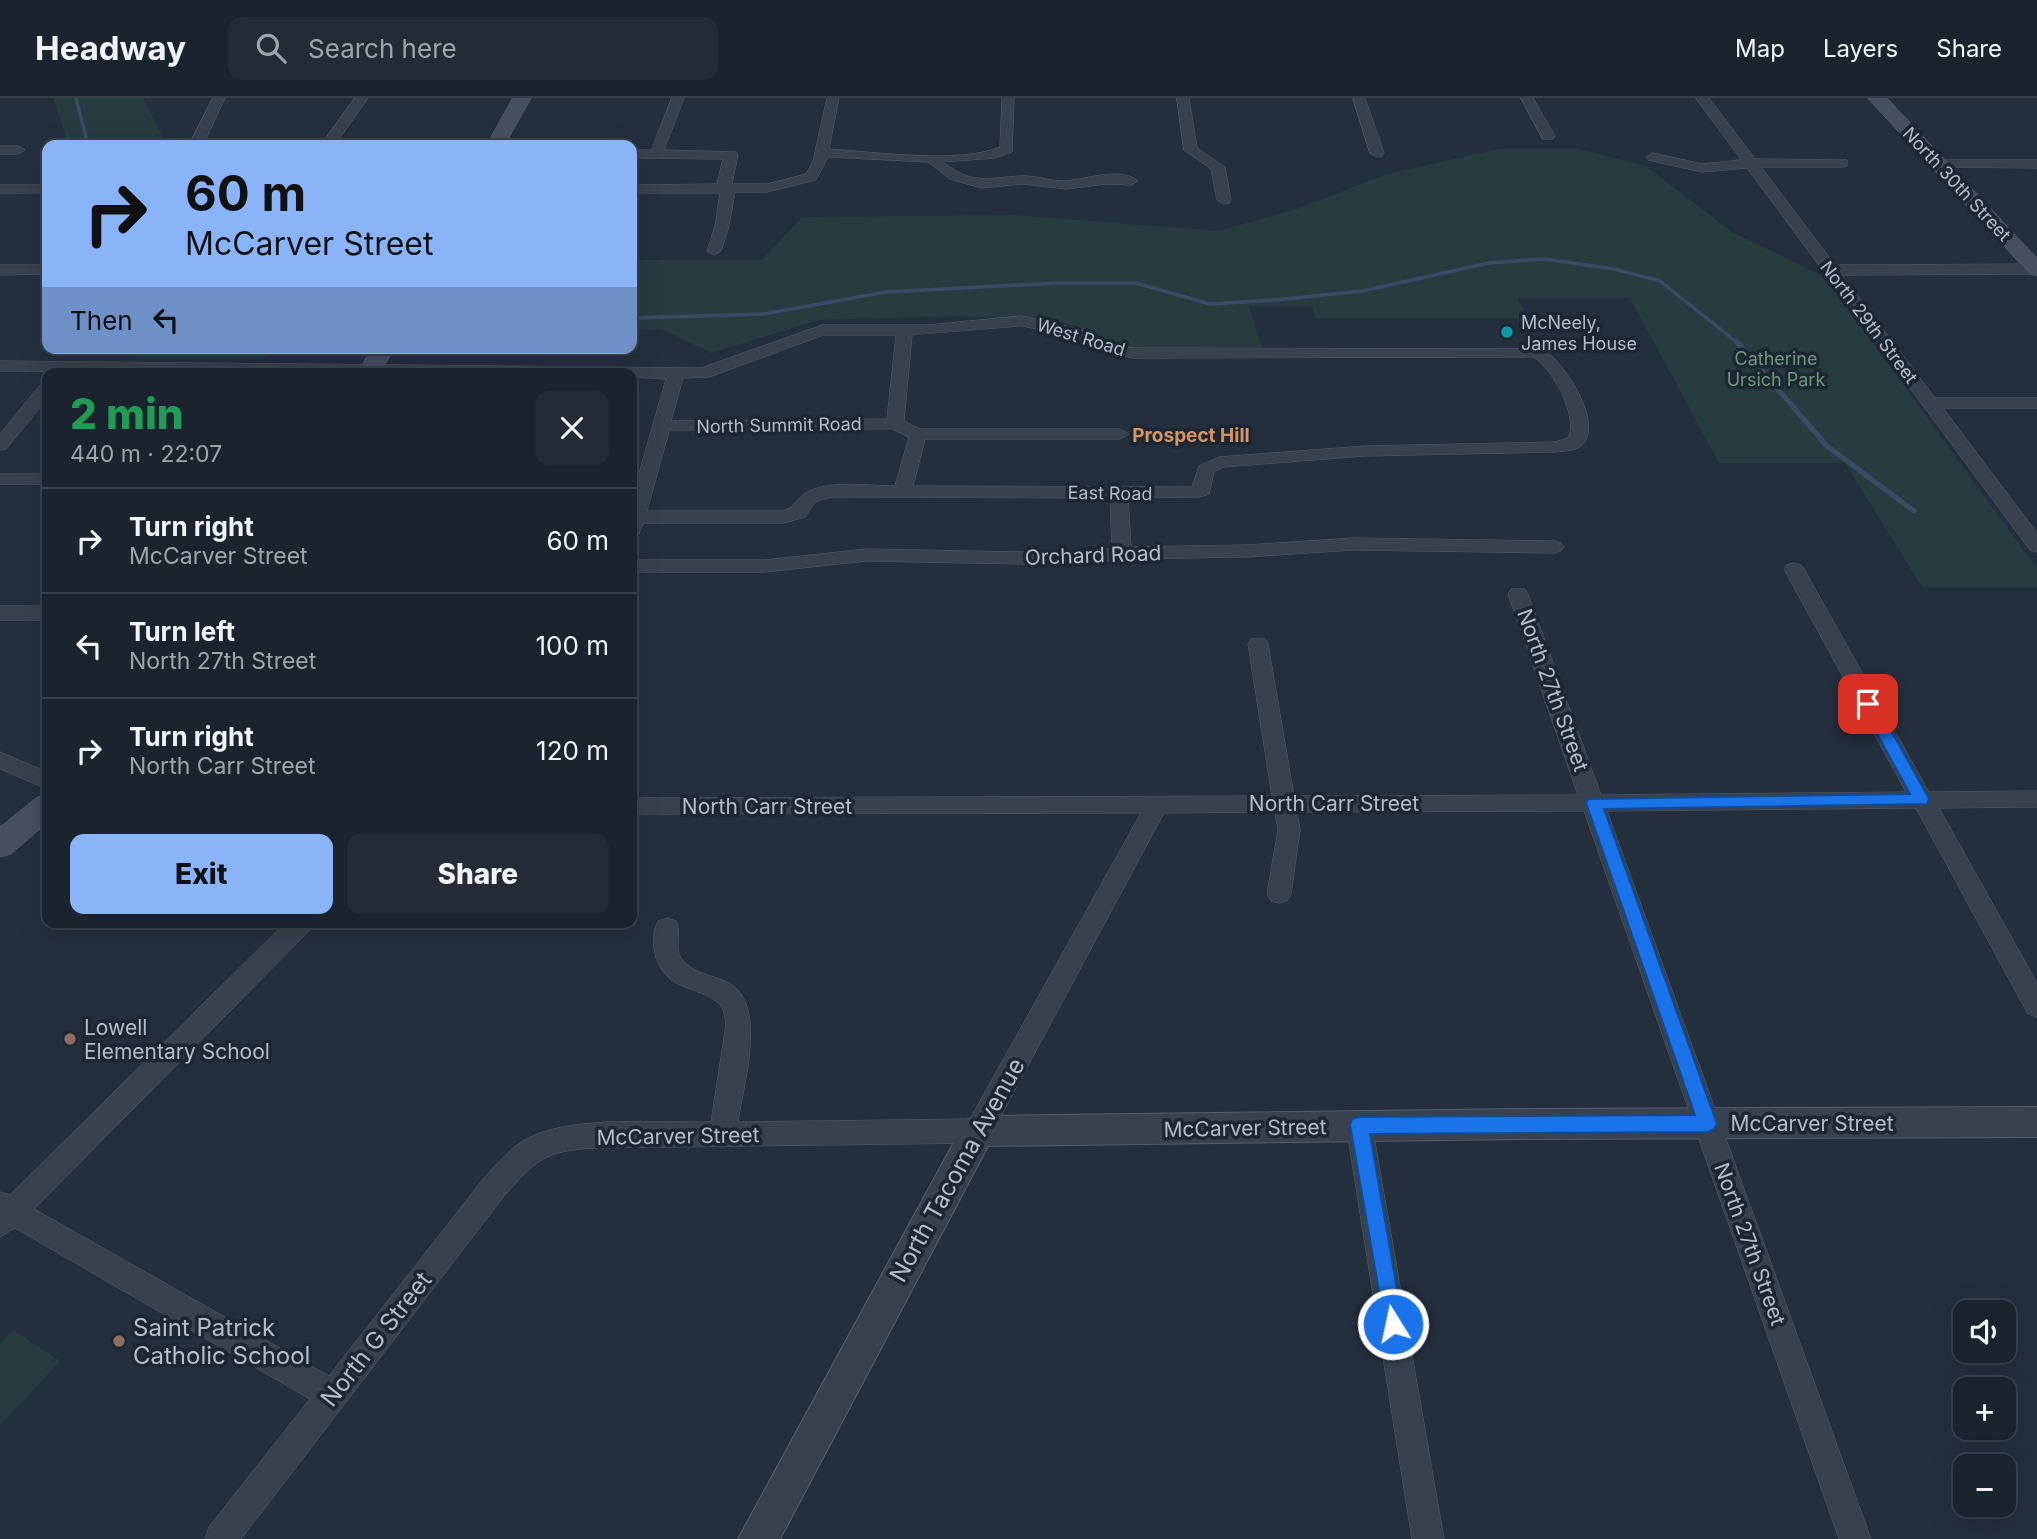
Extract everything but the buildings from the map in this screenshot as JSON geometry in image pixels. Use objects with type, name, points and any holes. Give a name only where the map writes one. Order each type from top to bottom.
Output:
[{"type":"main road","points":[[499,140],[522,98]]},
{"type":"main road","name":"North 30th Street","points":[[1877,98],[2037,270]]},
{"type":"main road","points":[[0,845],[42,810]]},
{"type":"street","points":[[198,140],[219,98]]},
{"type":"street","points":[[332,140],[362,98]]},
{"type":"street","points":[[656,154],[678,98]]},
{"type":"street","points":[[637,189],[767,188],[804,179],[815,173],[833,98]]},
{"type":"street","points":[[821,153],[932,159],[991,156],[1003,152],[1007,146],[1008,98]]},
{"type":"street","points":[[1182,98],[1191,150],[1218,167],[1224,200]]},
{"type":"street","points":[[1359,98],[1377,153]]},
{"type":"street","points":[[1527,98],[1548,136]]},
{"type":"street","name":"North 29th Street","points":[[1702,98],[2037,546]]},
{"type":"street","points":[[0,150],[18,150]]},
{"type":"street","points":[[637,153],[731,155],[723,182],[728,189],[722,226],[714,251]]},
{"type":"street","points":[[1653,157],[1702,168],[1752,163],[1842,163]]},
{"type":"street","points":[[932,159],[955,179],[976,183],[1000,184],[1026,180],[1066,185],[1105,178],[1131,181]]},
{"type":"street","points":[[1939,164],[2037,164]]},
{"type":"street","points":[[0,188],[39,188]]},
{"type":"street","points":[[0,270],[42,270]]},
{"type":"street","points":[[1829,270],[2037,270]]},
{"type":"street","name":"West Road","points":[[676,374],[722,368],[818,331],[904,331],[1021,321],[1073,332],[1099,346],[1132,353],[1536,352]]},
{"type":"street","points":[[904,331],[896,424],[918,434],[1120,434]]},
{"type":"street","points":[[1536,352],[1553,364],[1575,407],[1580,436],[1572,444]]},
{"type":"street","points":[[65,368],[77,354]]},
{"type":"street","points":[[126,368],[374,364],[500,368]]},
{"type":"street","points":[[0,366],[43,368]]},
{"type":"street","points":[[637,372],[676,374],[662,426],[639,479],[637,497]]},
{"type":"street","points":[[0,444],[42,394]]},
{"type":"street","points":[[1930,403],[2037,403]]},
{"type":"street","name":"North Summit Road","points":[[662,426],[896,424]]},
{"type":"street","points":[[902,492],[918,434]]},
{"type":"street","name":"East Road","points":[[637,524],[784,517],[798,513],[804,500],[819,493],[1199,493],[1204,490],[1205,470],[1229,460],[1354,451],[1555,447],[1572,444]]},
{"type":"street","points":[[0,479],[42,479]]},
{"type":"street","points":[[1119,493],[1122,553]]},
{"type":"street","name":"Orchard Road","points":[[637,566],[765,566],[866,555],[1072,559],[1122,553],[1246,551],[1354,544],[1554,547]]},
{"type":"street","points":[[1794,569],[2037,1006]]},
{"type":"street","name":"North 27th Street","points":[[1518,593],[1856,1539]]},
{"type":"street","points":[[0,613],[42,613]]},
{"type":"street","points":[[1258,644],[1289,831],[1279,894]]},
{"type":"street","points":[[0,760],[42,779]]},
{"type":"street","name":"North Carr Street","points":[[637,806],[2037,799]]},
{"type":"street","name":"North Tacoma Avenue","points":[[758,1539],[1158,803]]},
{"type":"street","points":[[296,928],[4,1213],[333,1395]]},
{"type":"street","points":[[667,928],[665,951],[674,970],[687,979],[727,993],[738,1008],[739,1025],[723,1135]]},
{"type":"street","name":"McCarver Street","points":[[538,1144],[581,1137],[1359,1125],[2037,1122]]},
{"type":"street","points":[[1359,1125],[1428,1539]]},
{"type":"street","name":"North G Street","points":[[221,1539],[495,1186],[538,1144]]},
{"type":"green space","points":[[53,98],[143,98],[164,140],[67,140]]},
{"type":"green space","name":"Catherine Ursich Park","points":[[1499,149],[1579,149],[1646,166],[1732,232],[1825,277],[2037,569],[2037,587],[1922,587],[1845,463],[1719,463],[1630,298],[1518,298],[1527,318],[1316,318],[1312,306],[1249,306],[1264,353],[1143,353],[1060,321],[959,316],[818,320],[711,353],[664,330],[637,330],[637,260],[762,260],[802,217],[1013,215],[1219,231],[1297,209],[1387,174]]},
{"type":"green space","points":[[137,354],[268,354],[265,359],[133,359]]},
{"type":"green space","points":[[13,1330],[60,1361],[0,1426],[0,1343]]},
{"type":"waterway","points":[[76,98],[87,140]]},
{"type":"waterway","points":[[637,318],[764,314],[886,292],[1058,283],[1136,283],[1210,304],[1275,300],[1362,291],[1489,263],[1544,259],[1614,269],[1660,281],[1738,343]]},
{"type":"waterway","points":[[1738,343],[1827,446],[1914,511]]},
{"type":"place","name":"McNeely, James House","points":[[1507,332]]},
{"type":"place","name":"Lowell Elementary School","points":[[70,1039]]},
{"type":"place","name":"Saint Patrick Catholic School","points":[[119,1341]]},
{"type":"district","name":"Prospect Hill","points":[[1191,435]]},
{"type":"route","points":[[1393,1324],[1359,1125],[1708,1124],[1594,803],[1921,799],[1868,704]]}]
